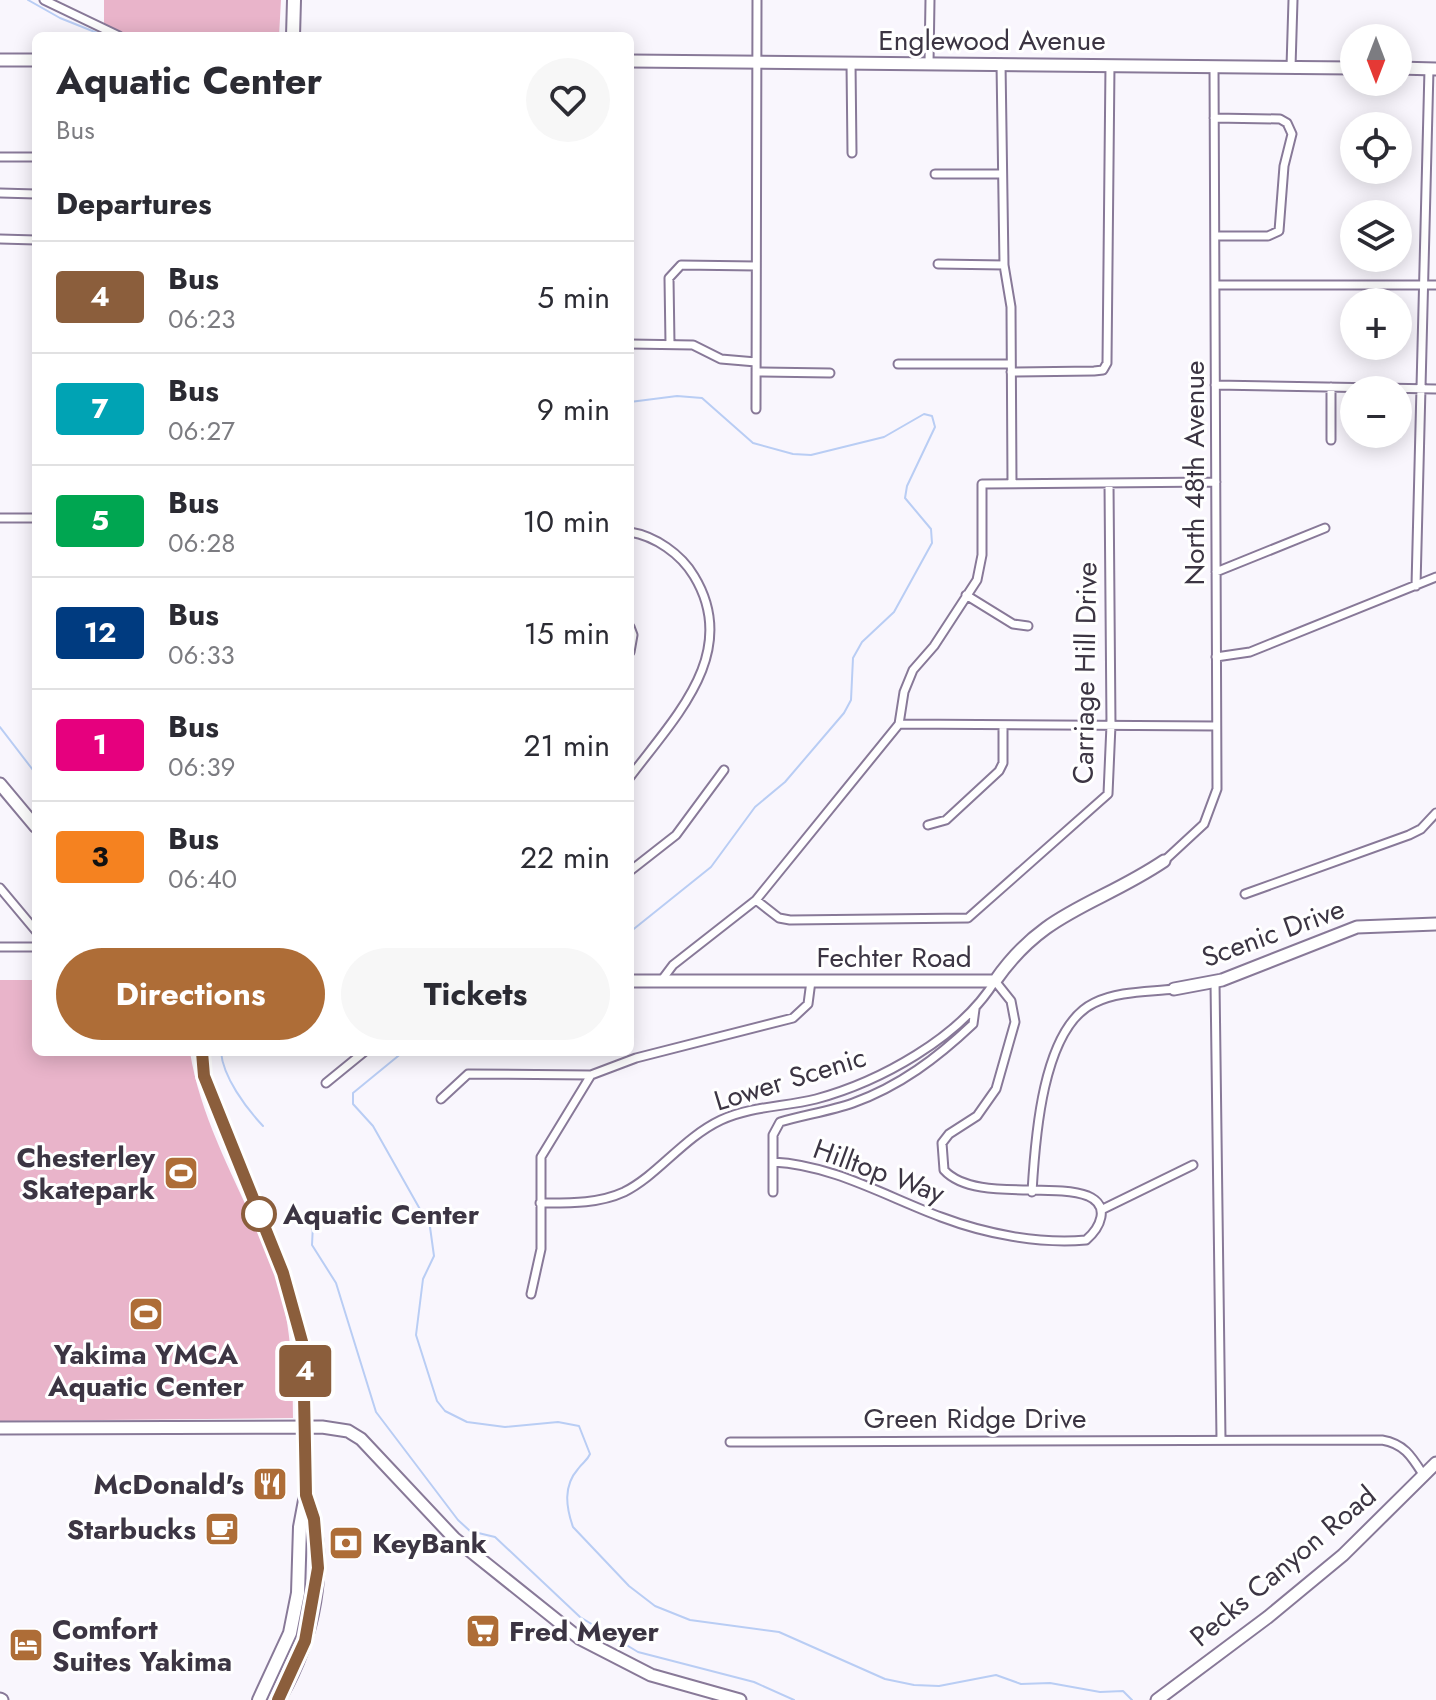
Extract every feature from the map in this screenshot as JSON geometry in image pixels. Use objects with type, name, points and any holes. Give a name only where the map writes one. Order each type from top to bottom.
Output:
[{"type":"main road","points":[[293,32],[294,0]]},
{"type":"main road","points":[[202,1056],[204,1076],[293,1302],[303,1345],[306,1495],[300,1527],[296,1605],[279,1661],[259,1700]]},
{"type":"main road","points":[[278,1700],[305,1641],[315,1592],[314,1519],[306,1495]]},
{"type":"street","points":[[44,0],[111,32]]},
{"type":"street","points":[[756,409],[757,0]]},
{"type":"street","points":[[929,63],[930,0]]},
{"type":"street","points":[[1291,67],[1293,0]]},
{"type":"street","points":[[0,60],[32,60]]},
{"type":"street","name":"Englewood Avenue","points":[[634,61],[1340,68]]},
{"type":"street","points":[[851,63],[852,153]]},
{"type":"street","points":[[1001,63],[1004,265],[1011,307],[1012,484]]},
{"type":"street","points":[[898,364],[1103,370],[1108,357],[1110,64]]},
{"type":"street","name":"North 48th Avenue","points":[[1164,861],[1190,838],[1209,815],[1217,789],[1214,66]]},
{"type":"street","points":[[1412,68],[1432,69],[1416,586]]},
{"type":"street","points":[[1214,118],[1280,119],[1287,123],[1292,134],[1284,166],[1279,231],[1268,236],[1215,236]]},
{"type":"street","points":[[0,157],[32,157]]},
{"type":"street","points":[[935,174],[1002,174]]},
{"type":"street","points":[[0,193],[32,194]]},
{"type":"street","points":[[0,239],[32,240]]},
{"type":"street","points":[[938,264],[1004,265]]},
{"type":"street","points":[[670,344],[669,278],[673,270],[681,265],[756,266]]},
{"type":"street","points":[[1215,285],[1436,285]]},
{"type":"street","points":[[634,344],[693,345],[736,363],[756,362]]},
{"type":"street","points":[[756,372],[830,373]]},
{"type":"street","points":[[1215,385],[1436,389]]},
{"type":"street","points":[[1331,387],[1331,440]]},
{"type":"street","points":[[661,981],[673,965],[756,900],[899,724],[908,680],[977,580],[981,566],[982,484],[1216,482]]},
{"type":"street","name":"Carriage Hill Drive","points":[[756,900],[779,918],[790,920],[962,920],[975,916],[1108,794],[1111,725],[1109,483]]},
{"type":"street","points":[[0,518],[32,518]]},
{"type":"street","points":[[1216,572],[1325,528]]},
{"type":"street","points":[[634,534],[668,548],[690,569],[708,608],[711,632],[707,663],[694,689],[634,772]]},
{"type":"street","points":[[1216,657],[1250,652],[1436,577]]},
{"type":"street","points":[[966,595],[1013,624],[1028,626]]},
{"type":"street","points":[[899,724],[1216,726]]},
{"type":"street","points":[[928,825],[946,820],[999,771],[1003,763],[1003,725]]},
{"type":"street","points":[[634,868],[676,835],[724,770]]},
{"type":"street","points":[[0,784],[32,822]]},
{"type":"street","points":[[1245,894],[1421,829],[1436,813]]},
{"type":"street","name":"Fechter Road","points":[[634,981],[995,981],[1024,946],[1053,920],[1116,891],[1164,861]]},
{"type":"street","points":[[0,888],[32,926]]},
{"type":"street","name":"Scenic Drive","points":[[1174,989],[1215,982],[1357,927],[1436,924]]},
{"type":"street","points":[[0,947],[32,947]]},
{"type":"street","points":[[441,1099],[468,1074],[591,1075],[636,1058],[793,1018],[808,1004],[811,981]]},
{"type":"street","points":[[995,981],[1011,1001],[1015,1022],[996,1089],[977,1116],[944,1139],[940,1158],[944,1170],[952,1178],[1032,1192],[1082,1195],[1091,1197],[1101,1210],[1193,1165]]},
{"type":"street","name":"Lower Scenic","points":[[540,1203],[574,1203],[626,1191],[707,1128],[740,1113],[815,1099],[869,1080],[931,1044],[975,1009],[995,981]]},
{"type":"street","points":[[1215,982],[1221,1439]]},
{"type":"street","points":[[1032,1192],[1039,1125],[1048,1080],[1065,1031],[1077,1015],[1095,1003],[1119,995],[1174,989]]},
{"type":"street","name":"Hilltop Way","points":[[975,1009],[973,1024],[953,1043],[886,1090],[852,1103],[780,1122],[773,1135],[773,1162],[814,1166],[944,1218],[1028,1239],[1086,1240],[1099,1227],[1101,1210]]},
{"type":"street","points":[[326,1083],[359,1056]]},
{"type":"street","points":[[531,1294],[541,1249],[544,1148],[591,1075]]},
{"type":"street","points":[[773,1162],[773,1192]]},
{"type":"street","points":[[0,1428],[305,1427],[342,1430],[361,1439],[454,1538],[596,1650],[667,1681],[740,1700]]},
{"type":"street","name":"Green Ridge Drive","points":[[730,1442],[1221,1439],[1394,1442],[1408,1451],[1424,1476]]},
{"type":"street","name":"Pecks Canyon Road","points":[[1157,1700],[1331,1565],[1436,1463]]},
{"type":"shaded area","points":[[104,0],[281,0],[279,32],[121,32],[104,25]]},
{"type":"shaded area","points":[[0,980],[32,980],[32,1056],[191,1056],[214,1135],[279,1286],[290,1342],[293,1418],[0,1421]]},
{"type":"waterway","points":[[28,0],[60,18],[95,32]]},
{"type":"waterway","points":[[634,401],[677,396],[702,398],[753,443],[793,454],[811,455],[884,437],[924,414],[932,416],[935,427],[907,486],[905,498],[931,529],[932,543],[894,612],[862,642],[853,658],[851,700],[844,713],[785,782],[755,807],[711,867],[634,929]]},
{"type":"waterway","points":[[0,727],[32,769]]},
{"type":"waterway","points":[[222,1056],[231,1082],[263,1126]]},
{"type":"waterway","points":[[398,1056],[353,1093],[353,1104],[373,1126],[430,1227],[434,1256],[423,1279],[416,1335],[437,1401],[445,1411],[467,1422],[505,1427],[558,1422],[579,1426],[590,1454],[573,1476],[568,1490],[573,1527],[629,1586],[655,1606],[690,1620],[779,1632],[885,1679],[939,1686],[996,1675],[1021,1684],[1050,1683],[1100,1692],[1123,1691],[1132,1700]]},
{"type":"waterway","points":[[320,1213],[313,1224],[312,1245],[336,1283],[376,1412],[458,1520],[470,1531],[495,1537],[580,1617],[638,1652],[754,1682],[794,1700]]},
{"type":"bus line","name":"4","points":[[202,1056],[204,1076],[283,1273],[303,1345],[306,1495],[314,1519],[318,1568],[305,1641],[278,1700]]},
{"type":"place","name":"Chesterley Skatepark","points":[[181,1173]]},
{"type":"place","name":"Aquatic Center","points":[[259,1214]]},
{"type":"place","name":"Yakima YMCA Aquatic Center","points":[[146,1314]]},
{"type":"place","name":"McDonald's","points":[[270,1484]]},
{"type":"place","name":"Starbucks","points":[[222,1529]]},
{"type":"place","name":"KeyBank","points":[[346,1543]]},
{"type":"place","name":"Fred Meyer","points":[[483,1631]]},
{"type":"place","name":"Comfort Suites Yakima","points":[[26,1645]]}]
